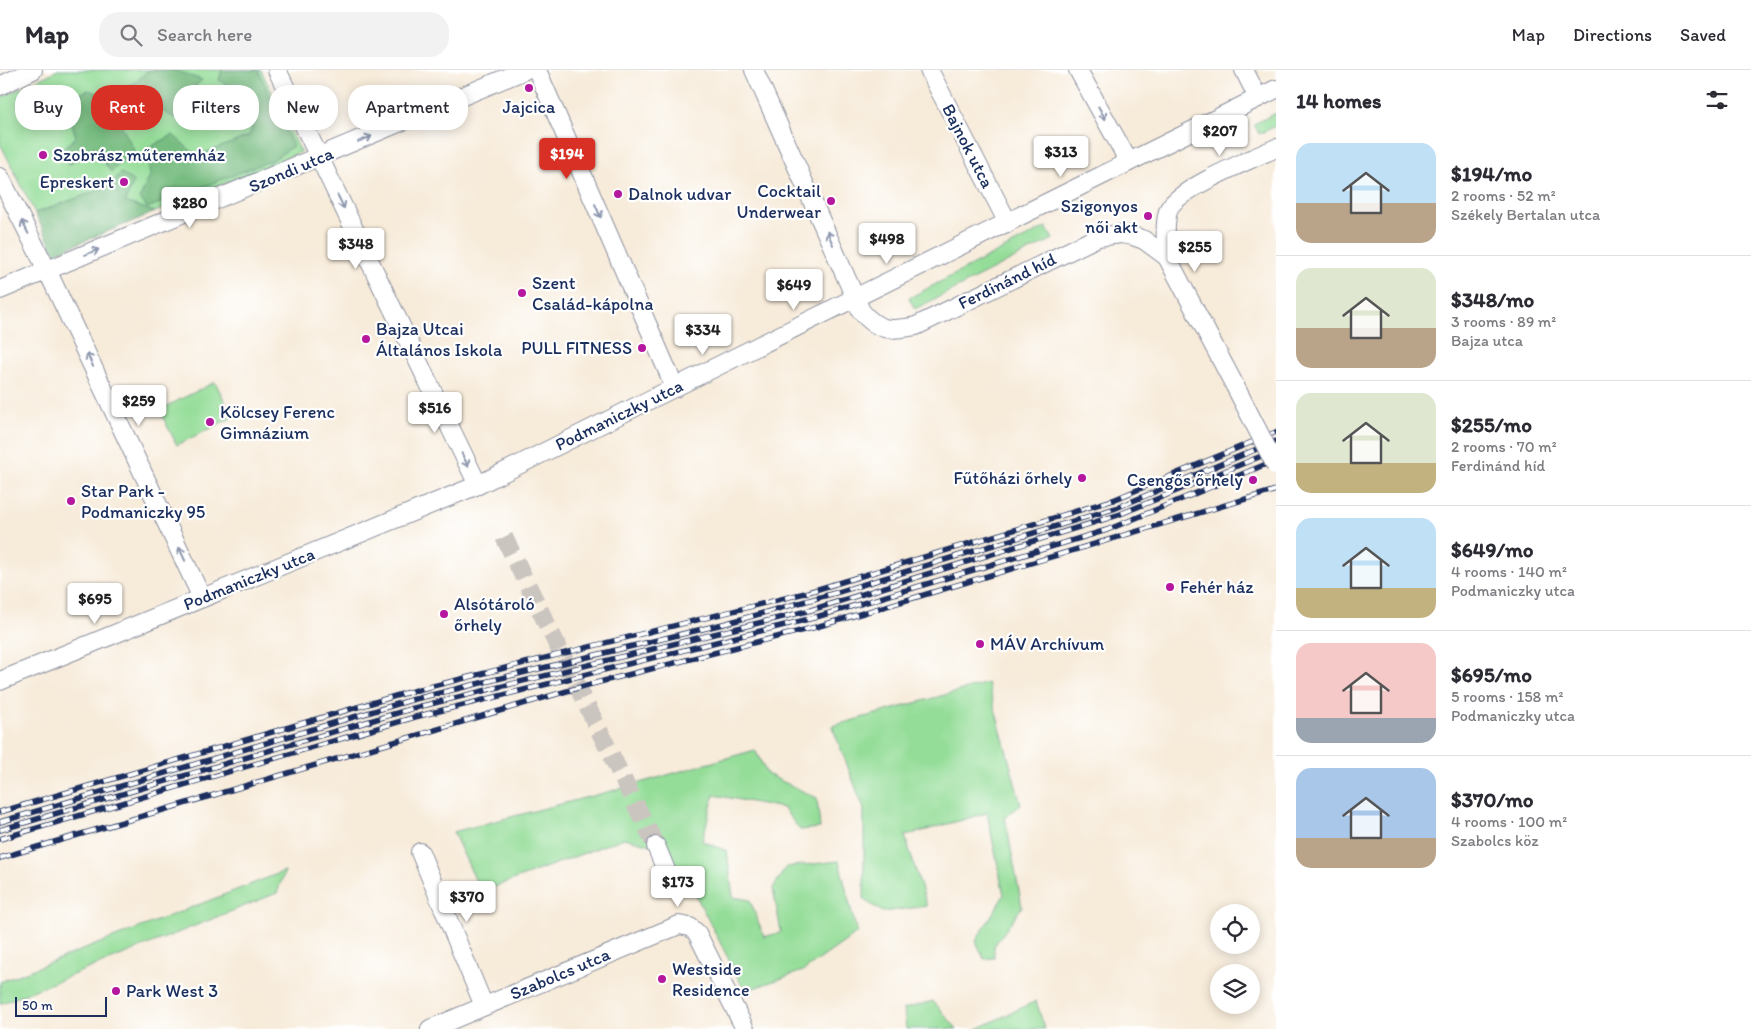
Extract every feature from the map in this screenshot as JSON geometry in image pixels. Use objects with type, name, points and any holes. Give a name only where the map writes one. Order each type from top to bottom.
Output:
[{"type":"street","points":[[0,86],[33,70]]},
{"type":"street","points":[[277,70],[478,485]]},
{"type":"street","name":"Szondi utca","points":[[0,290],[320,158],[526,70]]},
{"type":"street","points":[[537,70],[675,388]]},
{"type":"street","name":"Ferdinánd híd","points":[[754,70],[857,298],[861,311],[871,323],[895,330],[916,326],[1098,237],[1121,234],[1133,236],[1144,240],[1169,260]]},
{"type":"street","name":"Bajnok utca","points":[[929,70],[1008,223]]},
{"type":"street","points":[[1078,70],[1129,162]]},
{"type":"street","points":[[1244,70],[1258,98]]},
{"type":"street","name":"Podmaniczky utca","points":[[0,681],[478,485],[1276,89]]},
{"type":"street","name":"Ferdinánd híd","points":[[1276,148],[1180,196],[1168,210],[1166,233],[1169,260],[1276,466]]},
{"type":"street","points":[[0,177],[47,270],[202,598]]},
{"type":"street","points":[[656,846],[668,875]]},
{"type":"street","points":[[420,852],[484,1006]]},
{"type":"street","name":"Szabolcs utca","points":[[430,1029],[679,925],[690,927],[697,934],[745,1029]]},
{"type":"green space","name":"Epreskert","points":[[58,70],[261,70],[269,86],[269,130],[290,130],[301,152],[55,253],[0,143],[0,98],[15,91],[15,130],[81,130],[81,85],[27,85]]},
{"type":"green space","points":[[148,70],[173,70],[202,80],[197,85],[173,85],[173,117],[163,111],[163,85],[131,85]]},
{"type":"green space","points":[[222,70],[258,70],[269,94],[269,130],[286,130],[293,146],[273,160],[147,208],[140,198],[150,176],[146,149],[173,135],[197,156],[249,136],[251,130],[259,130],[259,85],[226,85],[219,80]]},
{"type":"green space","points":[[88,90],[91,91],[91,130],[124,130],[134,150],[111,172],[94,147],[69,165],[59,153],[76,137],[74,130],[81,130],[81,93]]},
{"type":"green space","points":[[1276,113],[1276,126],[1259,134],[1254,124]]},
{"type":"green space","points":[[121,173],[134,182],[125,202],[155,212],[55,253],[35,213],[107,187]]},
{"type":"green space","points":[[1046,227],[1053,239],[915,309],[909,298]]},
{"type":"green space","points":[[215,382],[233,417],[177,445],[159,410]]},
{"type":"green space","points":[[988,683],[1021,805],[1005,817],[1022,907],[994,946],[994,958],[984,959],[976,941],[1004,895],[987,813],[905,836],[927,906],[883,912],[864,900],[864,809],[832,726]]},
{"type":"green space","points":[[755,750],[767,774],[817,798],[820,828],[800,830],[783,808],[714,795],[702,841],[727,851],[733,897],[750,900],[764,937],[781,932],[773,888],[786,867],[839,861],[857,933],[803,971],[745,991],[693,890],[675,873],[656,846],[624,838],[481,892],[453,832],[615,790]]},
{"type":"green space","points":[[285,871],[277,893],[0,1004],[0,982]]},
{"type":"green space","points":[[933,1001],[957,1029],[906,1029],[904,1009]]},
{"type":"green space","points":[[1036,1001],[1045,1029],[977,1029]]},
{"type":"tunnel","points":[[504,537],[656,846]]},
{"type":"railway","points":[[0,812],[409,692],[805,593],[1113,500],[1276,432]]},
{"type":"railway","points":[[0,822],[411,700],[727,623],[835,593],[1116,508],[1276,441]]},
{"type":"railway","points":[[0,830],[414,708],[811,610],[1118,515],[1276,450]]},
{"type":"railway","points":[[0,839],[415,717],[813,618],[1107,530],[1276,460]]},
{"type":"railway","points":[[0,858],[584,686],[816,627],[1276,490]]},
{"type":"place","name":"Jajcica","points":[[529,88]]},
{"type":"place","name":"Szobrász műteremház","points":[[43,155]]},
{"type":"place","name":"Epreskert","points":[[124,182]]},
{"type":"place","name":"Dalnok udvar","points":[[618,194]]},
{"type":"place","name":"Cocktail Underwear","points":[[831,201]]},
{"type":"place","name":"Szigonyos női akt","points":[[1148,216]]},
{"type":"place","name":"Szent Család-kápolna","points":[[522,293]]},
{"type":"place","name":"Bajza Utcai Általános Iskola","points":[[366,339]]},
{"type":"place","name":"PULL FITNESS","points":[[642,348]]},
{"type":"place","name":"Kölcsey Ferenc Gimnázium","points":[[210,422]]},
{"type":"place","name":"Fűtőházi őrhely","points":[[1082,478]]},
{"type":"place","name":"Csengős őrhely","points":[[1253,480]]},
{"type":"place","name":"Star Park - Podmaniczky 95","points":[[71,501]]},
{"type":"place","name":"Fehér ház","points":[[1170,587]]},
{"type":"place","name":"Alsótároló őrhely","points":[[444,614]]},
{"type":"place","name":"MÁV Archívum","points":[[980,644]]},
{"type":"place","name":"Westside Residence","points":[[662,979]]},
{"type":"place","name":"Park West 3","points":[[116,991]]}]
